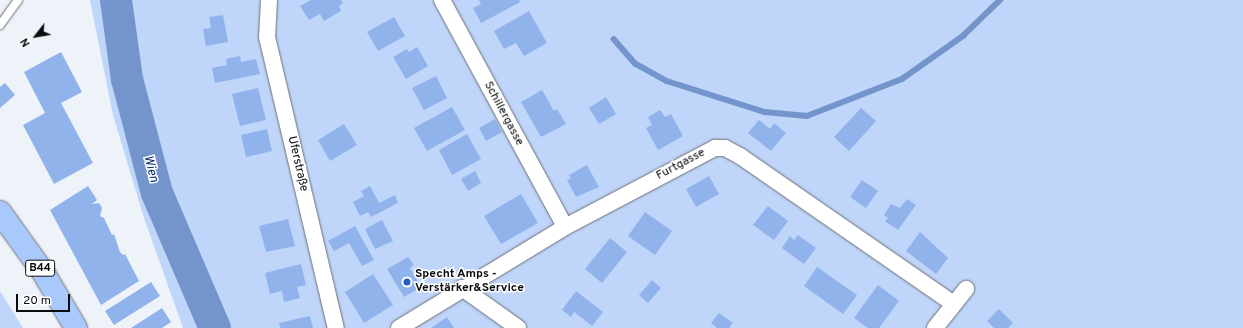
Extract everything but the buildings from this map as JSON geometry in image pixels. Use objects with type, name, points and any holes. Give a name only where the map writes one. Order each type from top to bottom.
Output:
[{"type":"main road","name":"B44","points":[[0,212],[43,272],[76,328]]},
{"type":"street","name":"Uferstraße","points":[[268,0],[267,37],[336,328]]},
{"type":"street","name":"Schillergasse","points":[[442,0],[565,227]]},
{"type":"street","name":"Furtgasse","points":[[399,328],[462,288],[565,227],[707,151],[725,148],[954,304]]},
{"type":"street","points":[[462,288],[518,328]]},
{"type":"street","points":[[935,328],[966,289]]},
{"type":"lane","points":[[0,25],[18,0]]},
{"type":"shaded area","points":[[90,0],[1243,0],[1243,328],[183,328],[144,218],[113,115]]},
{"type":"shaded area","points":[[0,291],[23,328],[0,328]]},
{"type":"waterway","name":"Wien","points":[[116,0],[127,79],[157,193],[215,328]]},
{"type":"waterway","points":[[614,39],[636,64],[667,81],[765,112],[807,116],[902,79],[963,36],[1000,0]]},
{"type":"place","name":"Specht Amps - Verstärker&Service","points":[[407,282]]}]
